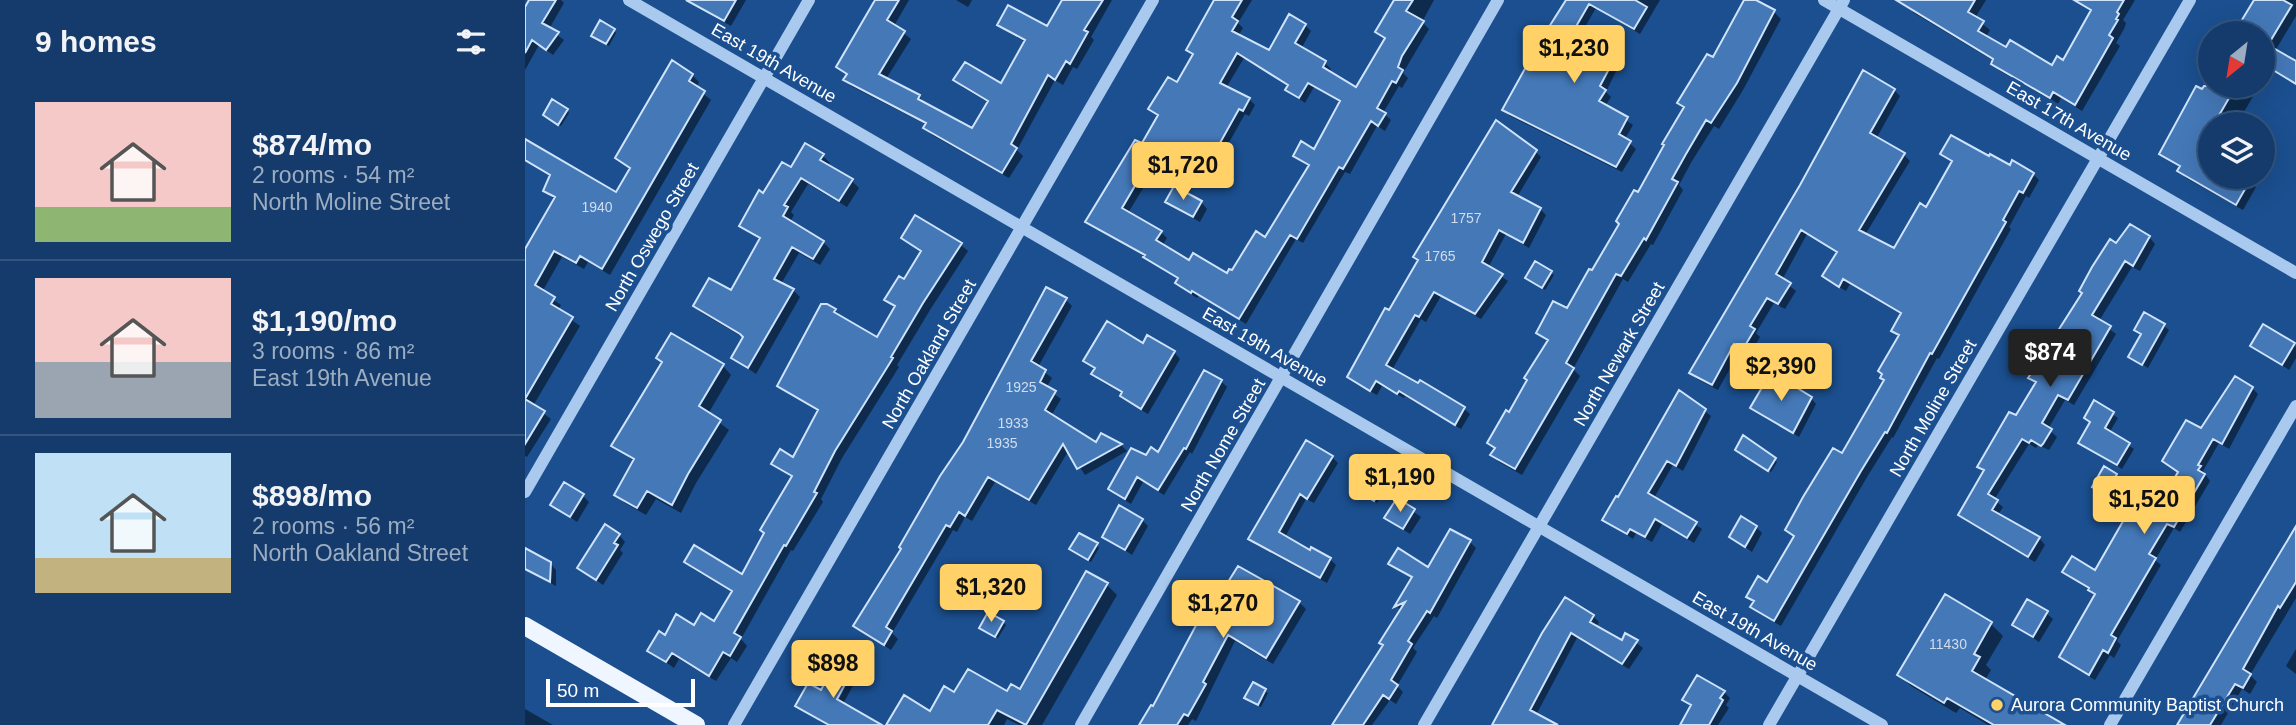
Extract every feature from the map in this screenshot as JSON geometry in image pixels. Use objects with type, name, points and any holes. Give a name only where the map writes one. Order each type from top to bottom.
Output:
[{"type":"main road","points":[[525,626],[696,725]]},
{"type":"street","name":"East 19th Avenue","points":[[629,0],[1882,725]]},
{"type":"street","name":"North Oswego Street","points":[[525,492],[809,0]]},
{"type":"street","name":"North Oakland Street","points":[[734,725],[1153,0]]},
{"type":"street","name":"North Nome Street","points":[[1081,725],[1499,0]]},
{"type":"street","name":"East 17th Avenue","points":[[1824,0],[1842,5],[2098,159],[2296,273]]},
{"type":"street","name":"North Moline Street","points":[[1769,725],[2190,0]]},
{"type":"street","name":"North Newark Street","points":[[1424,725],[1842,5]]},
{"type":"street","points":[[2110,725],[2296,406]]},
{"type":"building","points":[[529,0],[556,0],[542,23],[559,32],[546,50],[532,40],[525,53],[525,7]]},
{"type":"building","points":[[686,0],[736,0],[724,21]]},
{"type":"building","points":[[875,0],[899,0],[887,20],[905,31],[879,74],[920,95],[918,99],[972,128],[988,101],[953,80],[965,62],[1001,83],[1025,40],[997,25],[1008,5],[1047,26],[1062,0],[1103,0],[1084,30],[1088,32],[1070,64],[1066,61],[1055,80],[1048,75],[1011,144],[1017,148],[1002,173],[923,128],[926,123],[843,80],[847,74],[836,67]]},
{"type":"building","points":[[1214,0],[1242,0],[1232,17],[1238,21],[1232,31],[1269,50],[1289,14],[1306,24],[1295,43],[1326,61],[1323,67],[1356,87],[1385,38],[1375,32],[1394,0],[1413,0],[1406,11],[1424,21],[1402,56],[1398,67],[1403,70],[1396,83],[1392,81],[1377,108],[1386,113],[1378,126],[1371,121],[1343,169],[1339,167],[1297,239],[1290,235],[1239,319],[1175,283],[1178,278],[1143,257],[1145,255],[1085,222],[1135,140],[1142,143],[1158,115],[1148,109],[1168,77],[1177,82],[1193,54],[1186,50]],"holes":[[[1237,53],[1288,85],[1285,90],[1299,98],[1308,83],[1340,101],[1314,149],[1301,141],[1293,156],[1309,165],[1265,237],[1256,231],[1232,270],[1229,269],[1227,273],[1193,253],[1189,260],[1156,240],[1162,231],[1122,208],[1149,162],[1173,176],[1184,156],[1206,168],[1239,109],[1243,111],[1250,98],[1220,83]]]},
{"type":"building","points":[[1566,0],[1635,0],[1647,7],[1634,29],[1589,4],[1566,44],[1593,60],[1600,46],[1617,54],[1600,86],[1606,90],[1599,101],[1628,117],[1619,134],[1631,141],[1616,167],[1502,110]]},
{"type":"building","points":[[1744,0],[1756,0],[1775,10],[1737,83],[1711,123],[1706,120],[1686,154],[1672,179],[1678,182],[1646,240],[1644,238],[1621,276],[1616,274],[1566,363],[1574,368],[1515,469],[1490,455],[1495,448],[1487,443],[1506,410],[1509,412],[1527,380],[1524,378],[1548,340],[1536,333],[1553,301],[1567,308],[1589,269],[1592,270],[1619,224],[1616,221],[1634,190],[1638,192],[1684,107],[1677,103],[1707,54],[1713,57]]},
{"type":"building","points":[[1896,0],[1975,0],[1968,12],[1984,21],[1978,31],[2006,47],[2010,40],[2052,65],[2057,56],[2063,60],[2091,10],[2074,0],[2124,0],[2117,12],[2118,20],[2109,35],[2113,38],[2075,105],[2053,92],[2050,98],[1991,64],[1993,59]]},
{"type":"building","points":[[2254,0],[2283,0],[2292,5],[2275,33],[2275,21],[2241,21]]},
{"type":"building","points":[[600,20],[615,29],[606,44],[591,36]]},
{"type":"building","points":[[2275,49],[2296,61],[2296,84],[2275,71]]},
{"type":"building","points":[[672,60],[693,74],[689,81],[705,91],[602,269],[580,256],[576,263],[554,251],[535,285],[555,297],[551,304],[573,317],[525,399],[525,249],[555,197],[543,191],[550,175],[525,160],[525,139],[616,192],[630,168],[615,158]]},
{"type":"building","points":[[1863,70],[1895,89],[1870,133],[1905,153],[1859,230],[1894,248],[1920,203],[1926,207],[1952,161],[1940,154],[1951,135],[1989,156],[1990,154],[2010,165],[2012,160],[2034,173],[2023,193],[2019,191],[2003,220],[2006,222],[1887,433],[1885,432],[1861,471],[1774,621],[1750,607],[1754,601],[1746,597],[1758,576],[1767,582],[1794,536],[1785,530],[1803,497],[1833,448],[1842,453],[1884,380],[1880,378],[1882,374],[1878,371],[1899,335],[1891,331],[1901,313],[1843,279],[1839,287],[1822,276],[1837,252],[1801,230],[1776,274],[1791,283],[1778,304],[1767,298],[1750,326],[1755,329],[1743,349],[1734,344],[1712,385],[1689,373],[1800,185]]},
{"type":"building","points":[[2196,86],[2198,98],[2229,98],[2221,112],[2198,112],[2198,183],[2177,171],[2180,166],[2159,154]]},
{"type":"building","points":[[552,99],[568,109],[558,125],[543,115]]},
{"type":"building","points":[[1496,120],[1537,150],[1511,192],[1541,208],[1523,243],[1499,230],[1482,262],[1503,274],[1475,314],[1434,292],[1419,317],[1415,315],[1386,365],[1418,383],[1420,380],[1465,407],[1455,425],[1399,391],[1397,394],[1376,381],[1370,391],[1347,377],[1385,308],[1389,310],[1418,260],[1413,257]]},
{"type":"building","points":[[805,143],[824,154],[820,160],[853,179],[839,201],[801,178],[784,205],[788,207],[783,216],[824,241],[813,259],[792,247],[774,279],[794,289],[748,368],[731,358],[743,337],[693,306],[709,278],[731,290],[760,238],[739,226],[759,190],[763,193],[782,162],[791,167]]},
{"type":"building","points":[[1174,186],[1202,201],[1193,217],[1165,202]]},
{"type":"building","points":[[2208,189],[2245,189],[2236,205]]},
{"type":"building","points":[[915,215],[962,243],[835,451],[814,492],[817,493],[734,633],[741,637],[730,656],[723,652],[709,676],[672,653],[666,662],[647,651],[659,631],[665,635],[676,614],[694,625],[701,613],[714,621],[732,591],[684,562],[694,545],[742,574],[764,533],[760,530],[792,476],[771,464],[780,449],[793,457],[818,410],[777,386],[821,304],[836,309],[834,312],[877,337],[895,306],[884,300],[899,276],[904,279],[921,251],[901,238]]},
{"type":"building","points":[[2130,224],[2150,236],[2133,266],[2125,261],[2092,315],[2111,326],[2068,400],[2058,395],[2042,423],[2052,429],[2043,444],[2041,446],[2031,440],[2029,443],[2022,439],[1988,494],[1998,500],[1992,510],[2040,537],[2028,557],[1958,515],[1984,470],[1977,467],[2009,412],[2016,415],[2036,382],[2028,378],[2082,293],[2079,291],[2092,267],[2110,239],[2116,243]]},
{"type":"building","points":[[1535,261],[1552,271],[1542,288],[1525,278]]},
{"type":"building","points":[[1046,287],[1067,298],[1031,361],[1046,370],[1040,382],[1056,391],[1045,410],[1096,442],[1101,433],[1122,444],[1077,469],[1063,444],[1029,500],[988,477],[965,516],[959,512],[950,527],[946,525],[886,627],[892,631],[884,645],[853,626],[901,549],[899,547],[940,476],[963,442]]},
{"type":"building","points":[[2144,312],[2165,324],[2142,365],[2128,357],[2141,334],[2134,330]]},
{"type":"building","points":[[1107,321],[1143,343],[1147,335],[1175,351],[1141,409],[1120,396],[1122,392],[1091,374],[1095,368],[1083,361]]},
{"type":"building","points":[[2263,324],[2295,343],[2282,365],[2250,346]]},
{"type":"building","points":[[671,333],[724,364],[699,406],[721,420],[672,505],[647,491],[637,508],[614,495],[634,459],[611,446],[662,362],[656,358]]},
{"type":"building","points":[[1204,370],[1222,380],[1186,449],[1184,448],[1158,490],[1137,477],[1125,499],[1108,489],[1131,448],[1146,455],[1151,447],[1158,452]]},
{"type":"building","points":[[1771,372],[1812,397],[1793,433],[1750,408]]},
{"type":"building","points":[[2235,376],[2253,387],[2222,444],[2213,439],[2198,465],[2201,466],[2198,470],[2205,474],[2174,527],[2167,524],[2149,554],[2156,558],[2111,635],[2116,638],[2108,653],[2103,650],[2089,675],[2059,657],[2095,594],[2062,572],[2072,556],[2095,570],[2126,516],[2147,526],[2178,472],[2162,461],[2186,420],[2201,428]]},
{"type":"building","points":[[1679,390],[1706,409],[1676,466],[1667,461],[1648,493],[1697,522],[1687,538],[1655,519],[1645,537],[1630,529],[1627,534],[1602,520]]},
{"type":"building","points":[[525,399],[545,411],[525,444]]},
{"type":"building","points":[[2094,400],[2114,412],[2105,428],[2130,443],[2117,465],[2078,443],[2090,422],[2084,418]]},
{"type":"building","points":[[1743,435],[1776,458],[1768,471],[1735,450]]},
{"type":"building","points":[[1306,440],[1333,456],[1307,499],[1300,494],[1279,532],[1310,550],[1311,547],[1331,558],[1320,578],[1248,539]]},
{"type":"building","points":[[2104,466],[2117,474],[2105,494],[2092,487]]},
{"type":"building","points":[[1368,475],[1384,484],[1374,501],[1358,492]]},
{"type":"building","points":[[564,482],[584,494],[570,517],[550,505]]},
{"type":"building","points":[[1397,498],[1415,509],[1403,529],[1384,518]]},
{"type":"building","points":[[1119,505],[1143,519],[1125,550],[1102,537]]},
{"type":"building","points":[[1741,516],[1757,526],[1745,547],[1729,537]]},
{"type":"building","points":[[605,524],[620,534],[614,543],[618,545],[596,580],[577,568]]},
{"type":"building","points":[[2296,526],[2296,582],[2280,608],[2278,606],[2243,669],[2251,674],[2243,688],[2235,684],[2210,725],[2177,725]]},
{"type":"building","points":[[1450,529],[1471,540],[1430,613],[1427,611],[1408,641],[1412,644],[1391,680],[1398,685],[1389,699],[1383,695],[1363,725],[1332,725],[1383,645],[1379,643],[1405,602],[1394,607],[1412,577],[1388,564],[1398,548],[1428,567]]},
{"type":"building","points":[[1079,533],[1098,543],[1088,560],[1069,549]]},
{"type":"building","points":[[525,548],[551,562],[550,582],[525,569]]},
{"type":"building","points":[[1238,566],[1300,601],[1266,658],[1228,635],[1188,716],[1184,714],[1177,725],[1139,725],[1151,705],[1153,706],[1217,586],[1223,590]]},
{"type":"building","points":[[1086,571],[1108,583],[1026,725],[997,710],[988,725],[886,725],[904,695],[930,711],[944,686],[954,692],[968,669],[1007,691],[1011,684],[1020,689]]},
{"type":"building","points":[[1945,594],[1992,622],[1974,654],[1980,657],[1972,671],[2065,725],[1994,725],[1947,698],[1944,703],[1897,675]]},
{"type":"building","points":[[1565,597],[1594,615],[1590,622],[1622,640],[1625,633],[1638,640],[1622,664],[1571,633],[1530,710],[1558,725],[1492,725],[1542,633]]},
{"type":"building","points":[[2027,599],[2048,611],[2033,637],[2012,625]]},
{"type":"building","points":[[988,612],[1004,621],[995,637],[979,628]]},
{"type":"building","points":[[839,657],[855,666],[837,699],[882,725],[829,725],[795,706],[808,683],[821,690]]},
{"type":"building","points":[[1697,675],[1725,691],[1720,698],[1723,700],[1709,725],[1680,725],[1691,705],[1682,700]]},
{"type":"building","points":[[1253,682],[1266,689],[1258,705],[1244,698]]},
{"type":"place","name":"Aurora Community Baptist Church","points":[[1997,705]]}]
